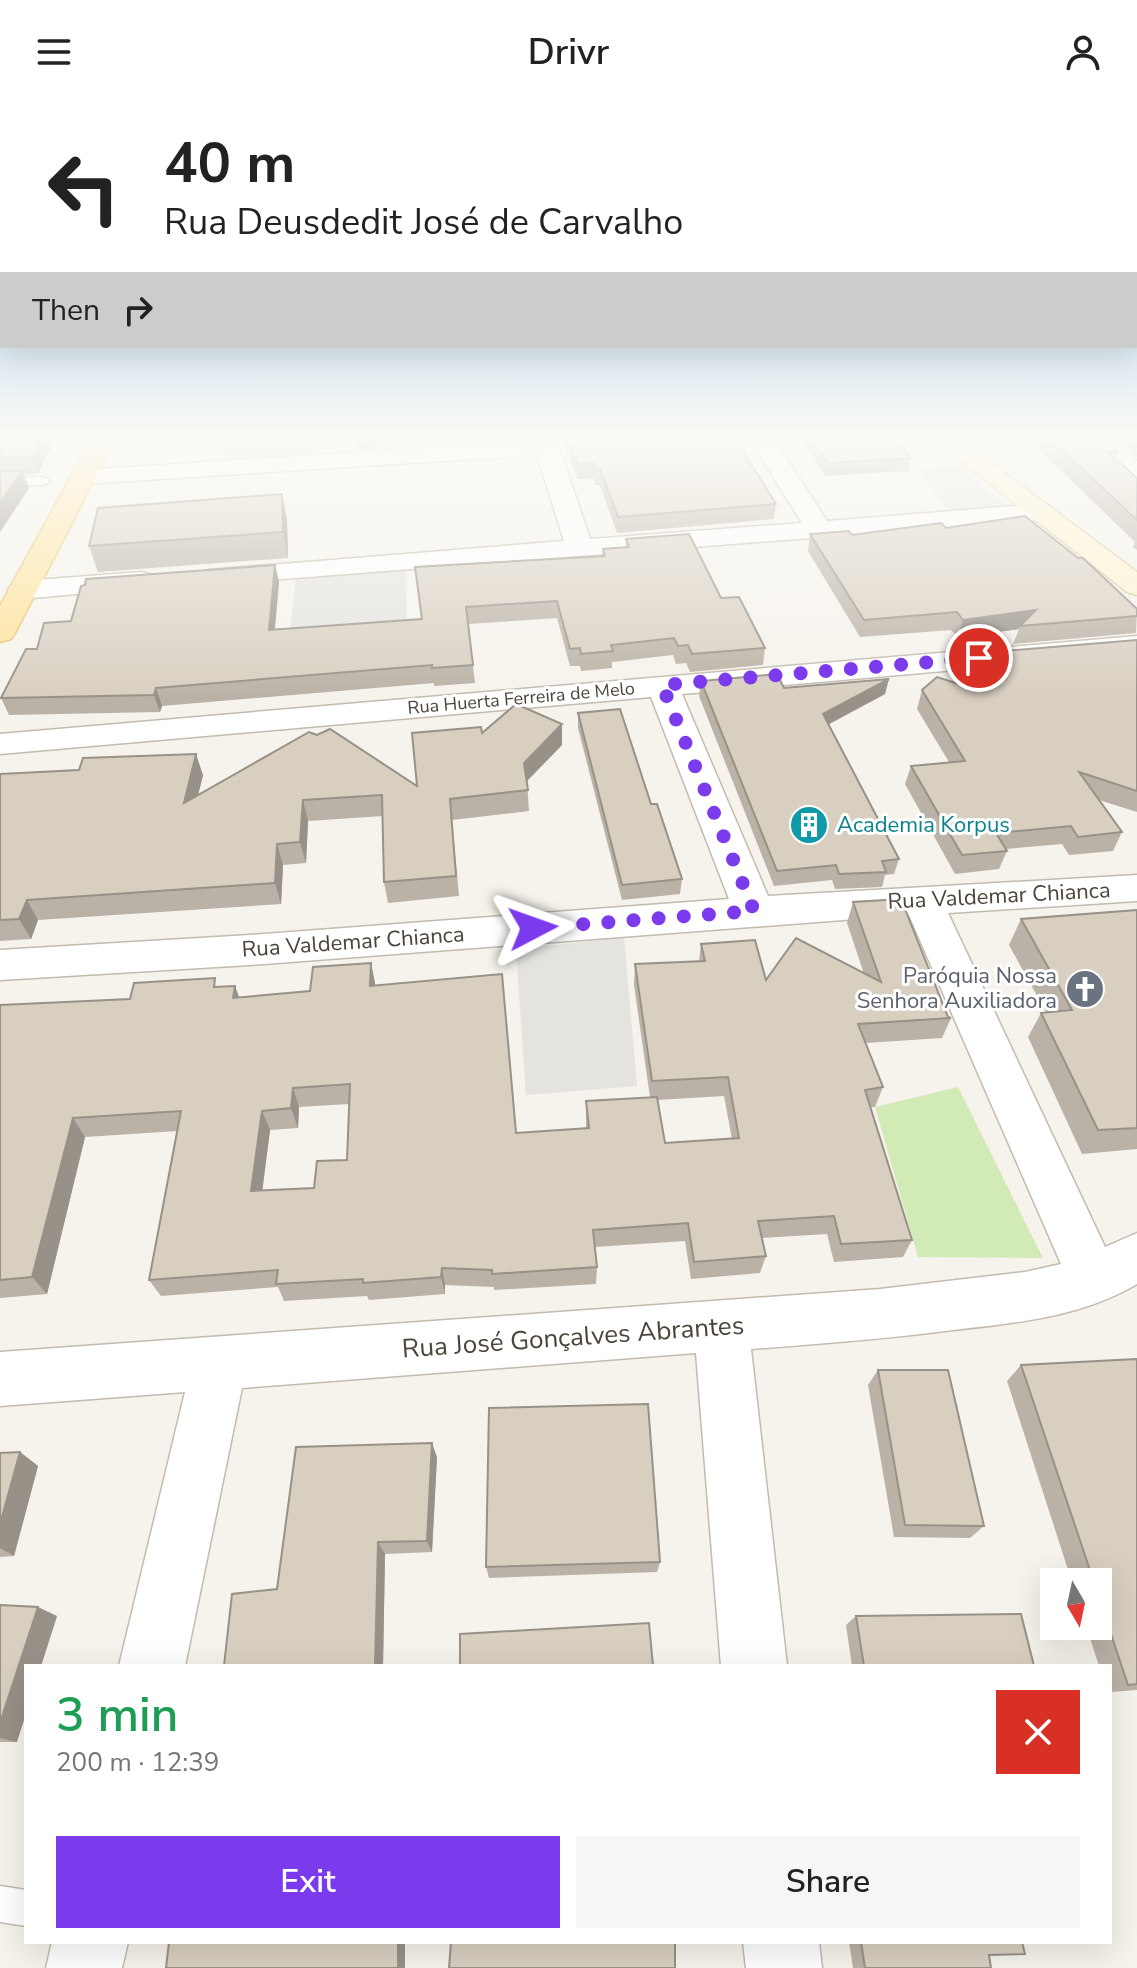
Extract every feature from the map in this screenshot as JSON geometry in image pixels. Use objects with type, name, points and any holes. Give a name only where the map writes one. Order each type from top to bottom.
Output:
[{"type":"main road","points":[[0,633],[57,525]]},
{"type":"main road","points":[[1058,525],[1137,586]]},
{"type":"main road","points":[[1084,525],[1137,565]]},
{"type":"street","points":[[572,525],[580,550]]},
{"type":"street","points":[[817,525],[821,531]]},
{"type":"street","points":[[197,577],[891,525]]},
{"type":"street","points":[[22,590],[165,580]]},
{"type":"street","name":"Rua Huerta Ferreira de Melo","points":[[0,744],[1137,645]]},
{"type":"street","points":[[662,685],[754,911]]},
{"type":"street","name":"Rua Valdemar Chianca","points":[[0,965],[250,950],[754,911],[1137,888]]},
{"type":"street","points":[[922,900],[1116,1268]]},
{"type":"street","name":"Rua José Gonçalves Abrantes","points":[[0,1379],[721,1327],[1010,1299],[1116,1268]]},
{"type":"street","points":[[721,1327],[754,1664]]},
{"type":"street","points":[[152,1664],[220,1363]]},
{"type":"street","points":[[84,1968],[90,1944]]},
{"type":"street","points":[[781,1944],[784,1968]]},
{"type":"lane","points":[[0,1904],[24,1908]]},
{"type":"green space","points":[[958,1087],[1043,1258],[918,1257],[875,1107]]},
{"type":"shaded area","points":[[406,568],[407,624],[290,633],[296,576]]},
{"type":"shaded area","points":[[624,937],[637,1086],[526,1095],[516,950]]},
{"type":"building","points":[[94,525],[283,525],[283,532],[89,546]]},
{"type":"building","points":[[926,525],[943,525],[946,528],[1036,525],[1078,558],[1083,558],[1137,609],[1137,616],[1020,626],[1036,610],[963,620],[957,612],[864,620],[810,534],[849,531],[852,535]]},
{"type":"building","points":[[689,534],[721,598],[739,597],[765,648],[692,654],[688,645],[678,646],[674,638],[611,645],[613,651],[581,654],[580,648],[570,649],[557,601],[466,607],[473,665],[432,668],[432,665],[156,688],[154,695],[1,698],[26,649],[37,649],[44,623],[71,621],[86,579],[275,565],[269,630],[422,619],[415,567],[605,556],[603,549],[629,547],[626,539]]},
{"type":"building","points":[[1137,640],[1137,791],[1079,772],[1122,832],[1078,837],[1071,826],[996,833],[1007,851],[962,855],[911,766],[965,761],[922,690],[937,677],[959,684],[992,652]]},
{"type":"building","name":"Academia Korpus","points":[[777,674],[784,688],[889,679],[823,714],[899,859],[882,861],[886,872],[839,874],[836,865],[777,871],[701,681]]},
{"type":"building","points":[[516,704],[562,724],[524,763],[528,790],[450,799],[456,876],[384,882],[382,795],[303,800],[300,842],[277,844],[275,883],[27,900],[19,919],[0,920],[0,774],[79,770],[83,758],[196,754],[184,803],[309,732],[317,735],[330,729],[417,786],[412,733],[481,727],[482,733]]},
{"type":"building","points":[[620,709],[651,804],[657,804],[682,879],[622,885],[578,713]]},
{"type":"building","points":[[901,899],[951,1018],[858,1024],[883,1087],[865,1090],[912,1240],[841,1244],[834,1216],[758,1221],[766,1256],[694,1262],[688,1223],[593,1230],[597,1267],[492,1274],[492,1270],[442,1268],[441,1277],[363,1283],[363,1279],[276,1284],[278,1270],[149,1280],[181,1111],[73,1118],[32,1277],[0,1280],[0,1005],[130,999],[134,983],[215,978],[214,987],[235,986],[233,998],[310,991],[313,967],[371,963],[370,986],[502,974],[516,1133],[589,1128],[586,1101],[657,1097],[665,1143],[739,1138],[728,1077],[652,1081],[635,964],[705,961],[701,944],[755,940],[766,980],[796,938],[881,982],[853,902]],"holes":[[[350,1084],[347,1160],[317,1161],[314,1188],[251,1191],[262,1111],[291,1108],[293,1088]]]},
{"type":"building","points":[[1137,910],[1137,1128],[1098,1130],[1041,1013],[1072,1010],[1021,919]]},
{"type":"building","points":[[1137,1359],[1137,1684],[1128,1685],[1112,1637],[1112,1568],[1089,1568],[1021,1365]]},
{"type":"building","points":[[878,1370],[948,1370],[984,1526],[905,1525]]},
{"type":"building","points":[[648,1404],[660,1562],[486,1567],[489,1408]]},
{"type":"building","points":[[432,1443],[427,1541],[378,1542],[375,1664],[224,1664],[232,1594],[277,1589],[296,1447]]},
{"type":"building","points":[[20,1452],[0,1524],[0,1453]]},
{"type":"building","points":[[0,1605],[38,1607],[0,1723]]},
{"type":"building","points":[[1021,1614],[1034,1664],[864,1664],[856,1616]]},
{"type":"building","points":[[649,1623],[653,1664],[460,1664],[460,1634]]},
{"type":"building","points":[[169,1944],[398,1944],[398,1968],[166,1968]]},
{"type":"building","points":[[451,1944],[675,1944],[675,1968],[449,1968]]},
{"type":"building","points":[[861,1944],[1022,1944],[1025,1954],[989,1955],[991,1968],[865,1968]]},
{"type":"place","name":"Academia Korpus","points":[[809,825]]},
{"type":"place","name":"Paróquia Nossa Senhora Auxiliadora","points":[[1085,989]]},
{"type":"route","points":[[533,928],[754,911],[662,685],[979,658]]}]
